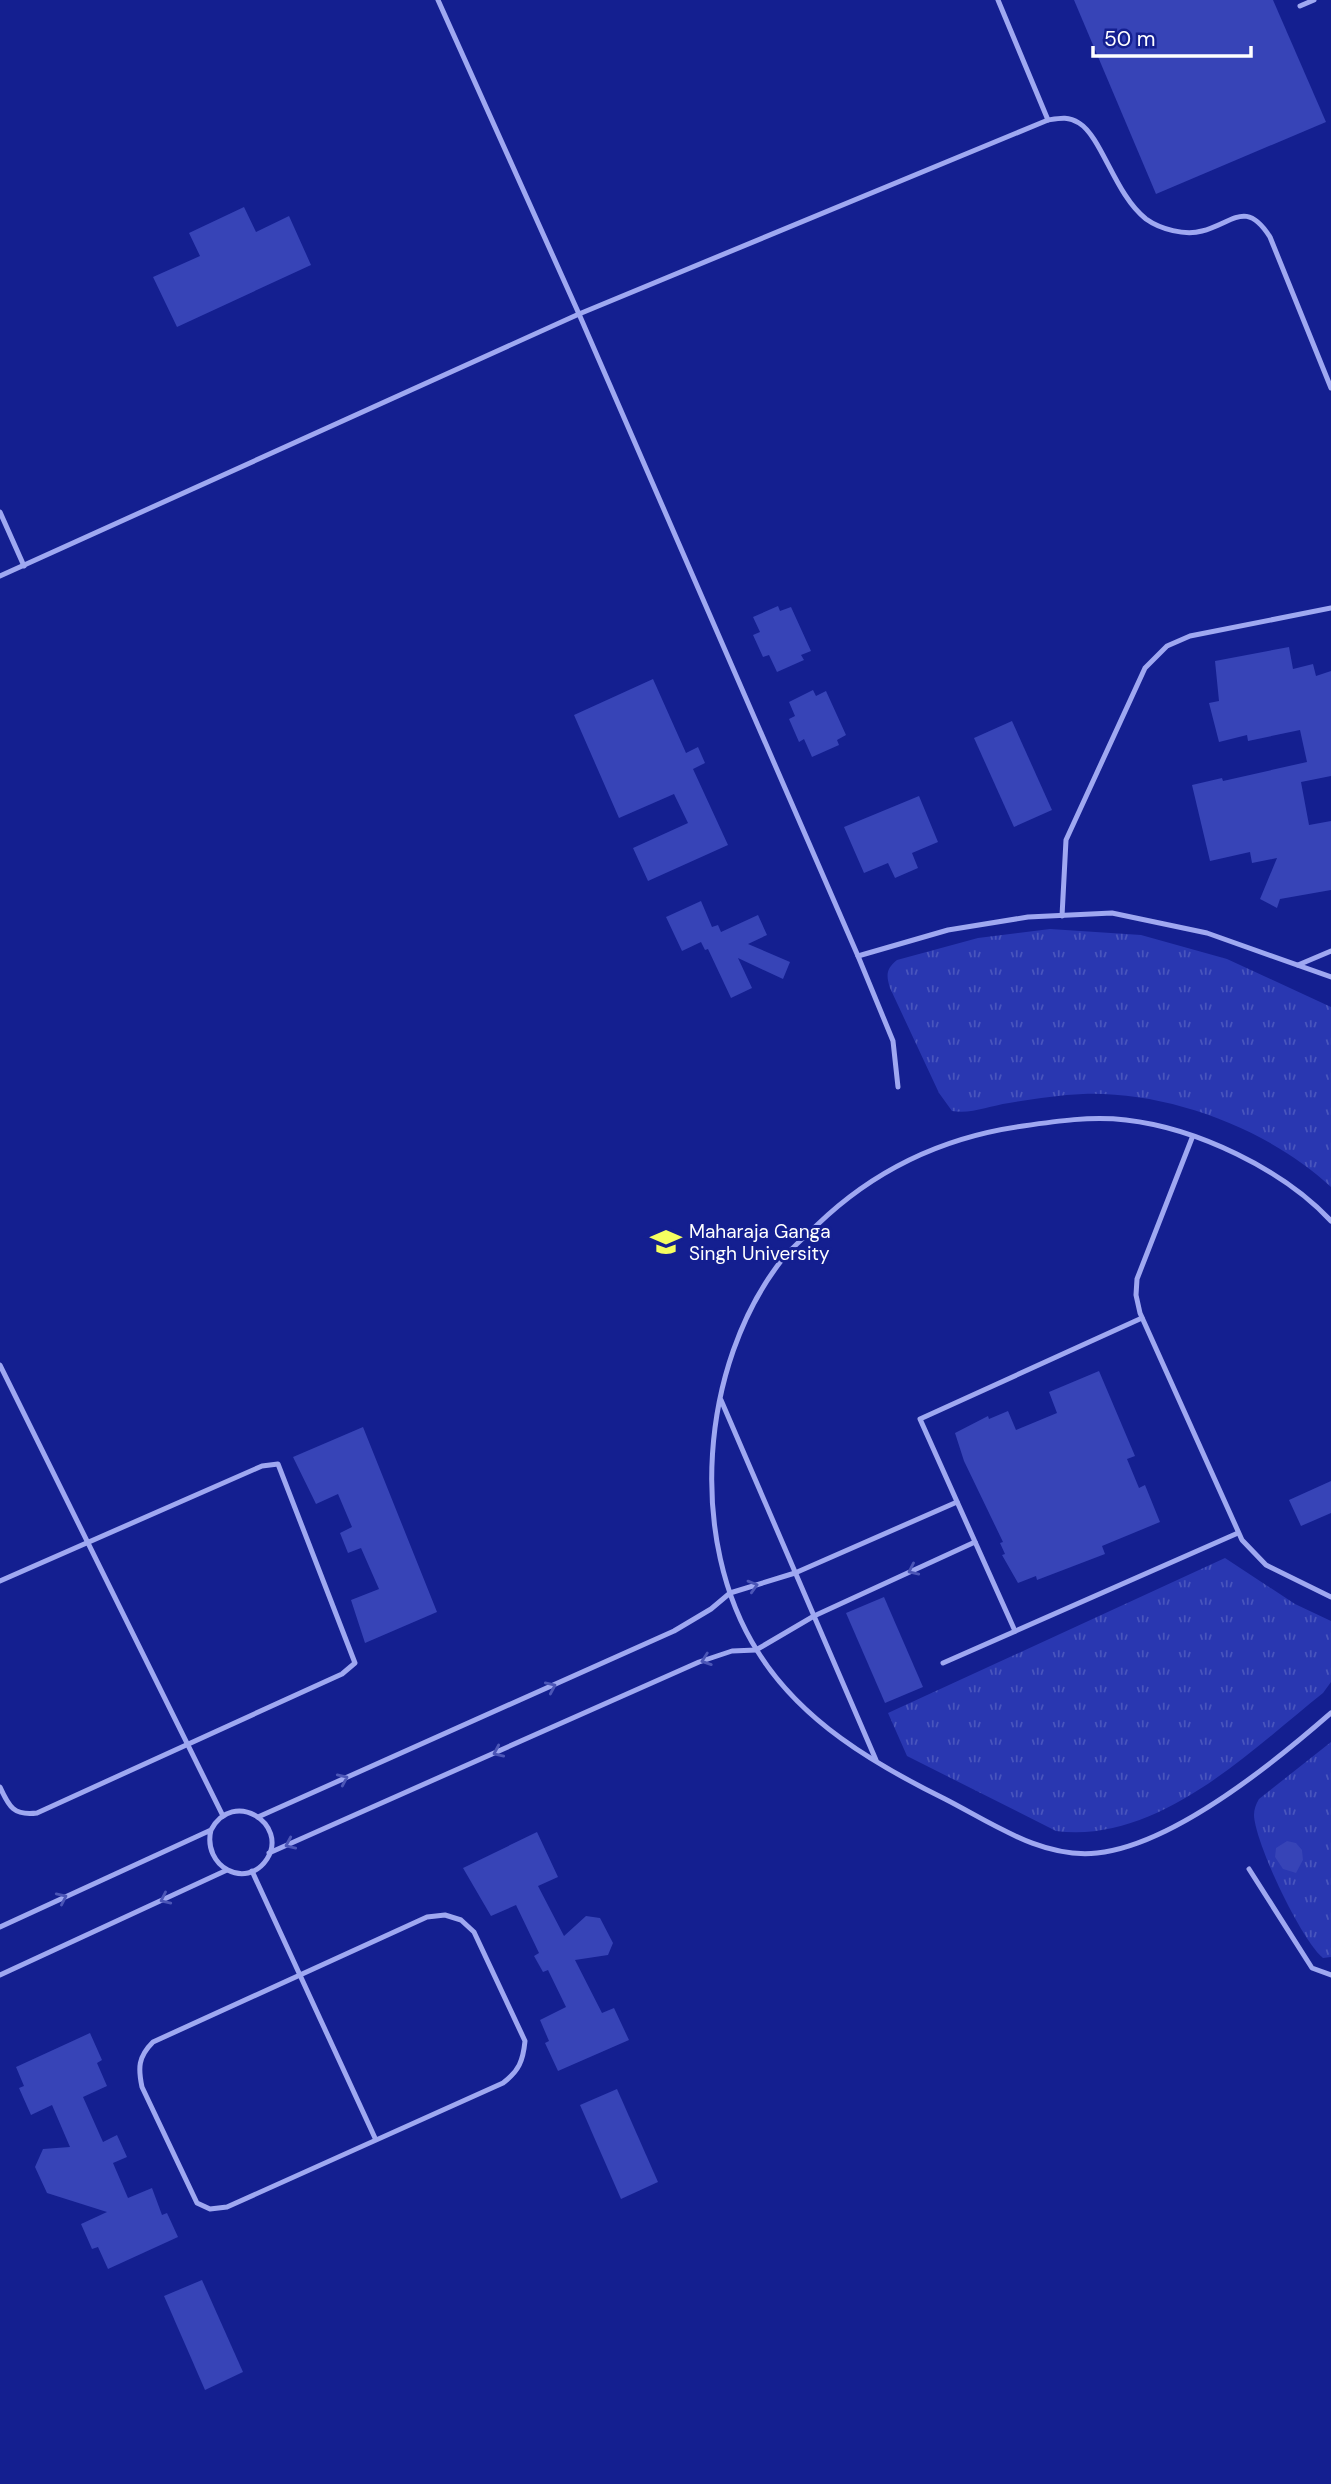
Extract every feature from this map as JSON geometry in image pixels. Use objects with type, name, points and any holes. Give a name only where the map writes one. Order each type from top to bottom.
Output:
[{"type":"lane","points":[[438,0],[579,314],[858,956],[893,1041],[898,1087]]},
{"type":"lane","points":[[998,0],[1048,120]]},
{"type":"lane","points":[[1300,6],[1314,0]]},
{"type":"lane","points":[[0,576],[579,314],[1048,120],[1066,117],[1081,124],[1126,201],[1148,220],[1175,232],[1201,232],[1229,218],[1246,215],[1261,223],[1270,237],[1331,388]]},
{"type":"lane","points":[[0,512],[24,566]]},
{"type":"lane","points":[[1062,915],[1066,840],[1145,668],[1167,646],[1190,636],[1331,608]]},
{"type":"lane","points":[[858,956],[948,930],[1028,917],[1112,913],[1207,933],[1331,978]]},
{"type":"lane","points":[[1298,965],[1331,951]]},
{"type":"lane","points":[[1331,1221],[1282,1178],[1243,1158],[1192,1138],[1127,1120],[1062,1120],[969,1137],[934,1147],[901,1161],[865,1185],[783,1258],[761,1289],[744,1323],[721,1400],[713,1443],[710,1498],[721,1567],[740,1620],[756,1650],[815,1720],[921,1787],[1031,1843],[1059,1852],[1096,1853],[1125,1847],[1166,1829],[1228,1794],[1331,1713]]},
{"type":"lane","points":[[1192,1138],[1138,1279],[1136,1295],[1142,1318],[1238,1533],[1251,1552],[1266,1565],[1331,1597]]},
{"type":"lane","points":[[1015,1631],[920,1419],[1142,1318]]},
{"type":"lane","points":[[0,1365],[223,1816]]},
{"type":"lane","points":[[721,1400],[876,1760]]},
{"type":"lane","points":[[0,1581],[261,1466],[278,1464],[355,1663],[342,1674],[37,1813],[22,1815],[9,1808],[0,1787]]},
{"type":"lane","points":[[258,1817],[674,1631],[711,1609],[730,1593],[795,1573],[957,1502]]},
{"type":"lane","points":[[943,1663],[1238,1533]]},
{"type":"lane","points":[[211,1830],[210,1849],[219,1865],[235,1873],[252,1871],[269,1853],[699,1662],[732,1651],[756,1650],[814,1616],[975,1542]]},
{"type":"lane","points":[[0,1927],[211,1830],[223,1816],[244,1811],[258,1817],[268,1829],[269,1853]]},
{"type":"lane","points":[[1249,1869],[1312,1968],[1331,1975]]},
{"type":"lane","points":[[0,1975],[227,1870]]},
{"type":"lane","points":[[252,1871],[374,2138]]},
{"type":"lane","points":[[445,1915],[461,1920],[474,1932],[514,2016],[525,2040],[524,2057],[516,2073],[503,2083],[374,2138],[227,2207],[210,2209],[197,2203],[188,2190],[142,2087],[138,2068],[143,2052],[153,2042],[427,1917],[445,1915]]},
{"type":"green space","points":[[1050,929],[1141,935],[1227,959],[1331,1007],[1331,1187],[1306,1166],[1248,1131],[1182,1107],[1149,1099],[1083,1094],[1046,1097],[974,1111],[952,1111],[939,1093],[890,988],[889,969],[897,960],[978,938]]},
{"type":"green space","points":[[1225,1558],[1295,1604],[1331,1621],[1331,1682],[1323,1693],[1233,1766],[1200,1789],[1166,1809],[1130,1823],[1094,1831],[1056,1831],[907,1756],[888,1713]]},
{"type":"green space","points":[[1331,1742],[1331,1957],[1323,1958],[1303,1932],[1270,1868],[1254,1815],[1259,1799]]},
{"type":"building","points":[[1074,0],[1273,0],[1326,122],[1156,194]]},
{"type":"building","points":[[244,207],[256,232],[289,216],[311,265],[177,327],[153,277],[200,256],[189,233]]},
{"type":"building","points":[[778,606],[780,611],[791,607],[811,651],[801,655],[804,660],[777,672],[769,655],[763,657],[753,635],[760,632],[753,617]]},
{"type":"building","points":[[1289,647],[1293,669],[1313,664],[1316,676],[1331,671],[1331,776],[1301,782],[1309,825],[1331,821],[1331,890],[1280,899],[1277,908],[1260,899],[1277,858],[1252,863],[1250,852],[1210,861],[1192,785],[1222,778],[1223,781],[1307,762],[1300,730],[1248,741],[1247,735],[1219,742],[1209,703],[1219,701],[1215,661]]},
{"type":"building","points":[[653,679],[686,753],[698,747],[705,763],[693,769],[728,845],[648,881],[633,848],[688,823],[674,794],[619,818],[574,715]]},
{"type":"building","points":[[813,690],[816,696],[826,691],[846,735],[837,740],[839,745],[812,757],[804,739],[799,742],[789,719],[795,716],[789,702]]},
{"type":"building","points":[[1012,721],[1052,810],[1014,827],[974,738]]},
{"type":"building","points":[[919,796],[938,842],[912,853],[918,868],[895,878],[888,863],[864,873],[844,827]]},
{"type":"building","points":[[701,901],[712,927],[718,925],[721,932],[758,915],[767,935],[748,944],[790,962],[783,979],[738,958],[752,988],[731,998],[708,949],[705,950],[701,942],[682,951],[666,917]]},
{"type":"building","points":[[1099,1371],[1135,1456],[1127,1459],[1139,1488],[1145,1485],[1160,1522],[1102,1546],[1105,1554],[1037,1580],[1036,1576],[1018,1583],[1002,1555],[1005,1554],[1000,1543],[1003,1542],[964,1461],[955,1433],[988,1416],[989,1419],[1008,1411],[1016,1430],[1057,1413],[1049,1392]]},
{"type":"building","points":[[363,1427],[437,1612],[365,1643],[351,1600],[379,1589],[361,1548],[348,1553],[340,1533],[352,1527],[338,1494],[316,1504],[293,1457]]},
{"type":"building","points":[[1331,1481],[1331,1513],[1301,1526],[1289,1500]]},
{"type":"building","points":[[884,1597],[923,1687],[885,1703],[846,1613]]},
{"type":"building","points":[[537,1832],[558,1877],[538,1886],[564,1936],[586,1916],[600,1918],[613,1943],[608,1955],[575,1960],[602,2013],[614,2008],[629,2040],[558,2071],[545,2043],[549,2041],[540,2020],[566,2007],[548,1970],[543,1972],[534,1956],[539,1953],[516,1905],[491,1916],[463,1868]]},
{"type":"building","points":[[1287,1841],[1296,1843],[1302,1850],[1303,1860],[1296,1873],[1283,1869],[1275,1857],[1276,1848]]},
{"type":"building","points":[[90,2033],[102,2060],[97,2063],[107,2086],[83,2097],[103,2142],[117,2135],[127,2157],[113,2163],[128,2198],[152,2188],[162,2215],[167,2213],[178,2237],[108,2269],[98,2247],[92,2249],[81,2224],[107,2212],[47,2193],[35,2167],[43,2149],[70,2147],[52,2105],[31,2115],[19,2088],[24,2086],[16,2067]]},
{"type":"building","points":[[617,2089],[658,2182],[621,2199],[580,2105]]},
{"type":"building","points":[[202,2280],[243,2372],[205,2390],[164,2296]]},
{"type":"place","name":"Maharaja Ganga Singh University","points":[[666,1242]]}]
